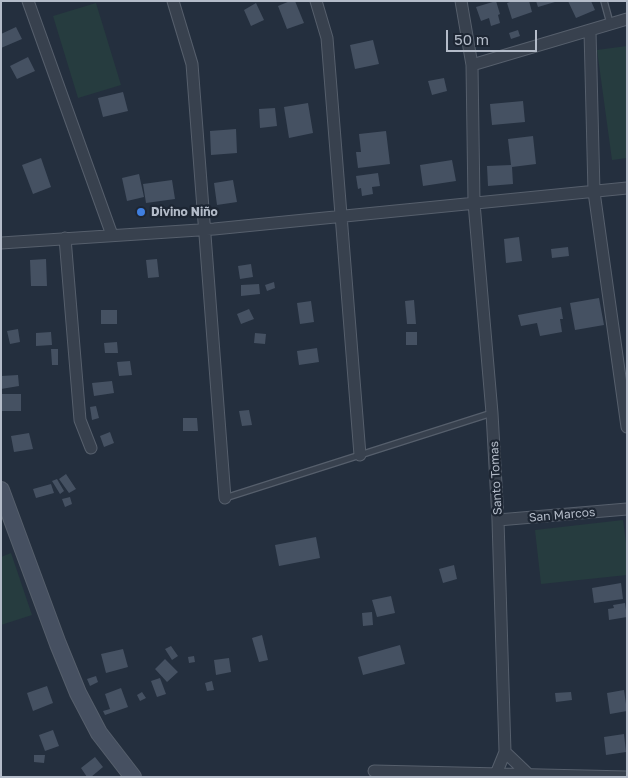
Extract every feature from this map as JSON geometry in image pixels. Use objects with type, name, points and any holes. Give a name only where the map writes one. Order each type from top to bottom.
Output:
[{"type":"street","points":[[28,1],[112,235]]},
{"type":"street","points":[[173,1],[192,64],[225,498]]},
{"type":"street","points":[[316,1],[327,38],[360,455]]},
{"type":"street","name":"Santo Tomas","points":[[461,1],[472,64],[474,203],[492,413],[498,520],[505,752],[497,775]]},
{"type":"street","points":[[472,64],[590,31],[627,18]]},
{"type":"street","points":[[590,31],[594,192],[627,427]]},
{"type":"street","points":[[1,243],[204,229],[627,188]]},
{"type":"street","points":[[65,238],[80,420],[91,448]]},
{"type":"street","points":[[1,490],[78,693],[99,733],[133,777]]},
{"type":"street","name":"San Marcos","points":[[498,520],[627,509]]},
{"type":"street","points":[[505,752],[528,776]]},
{"type":"street","points":[[374,770],[528,776],[627,777]]},
{"type":"lane","points":[[604,1],[610,23]]},
{"type":"lane","points":[[225,498],[492,413]]},
{"type":"green space","points":[[96,3],[121,85],[78,98],[53,16]]},
{"type":"green space","points":[[627,46],[627,158],[612,160],[597,50]]},
{"type":"green space","points":[[623,520],[627,550],[627,575],[541,584],[535,530]]},
{"type":"green space","points":[[11,553],[32,615],[1,625],[1,557]]},
{"type":"building","points":[[295,1],[304,23],[287,29],[278,6]]},
{"type":"building","points":[[496,1],[500,14],[498,15],[500,23],[491,26],[489,18],[481,21],[476,7]]},
{"type":"building","points":[[529,1],[532,12],[512,19],[507,3]]},
{"type":"building","points":[[536,1],[555,1],[555,2],[538,7]]},
{"type":"building","points":[[568,1],[591,1],[595,10],[576,18]]},
{"type":"building","points":[[256,3],[264,20],[251,26],[244,10]]},
{"type":"building","points":[[16,27],[22,39],[1,48],[1,34]]},
{"type":"building","points":[[518,30],[520,36],[511,39],[509,33]]},
{"type":"building","points":[[373,40],[379,64],[355,69],[350,45]]},
{"type":"building","points":[[28,57],[35,71],[17,79],[10,66]]},
{"type":"building","points":[[444,78],[447,91],[432,95],[428,81]]},
{"type":"building","points":[[123,92],[128,111],[103,117],[98,98]]},
{"type":"building","points":[[523,101],[525,122],[492,125],[490,104]]},
{"type":"building","points":[[308,103],[313,133],[289,138],[284,107]]},
{"type":"building","points":[[275,108],[277,126],[260,128],[259,109]]},
{"type":"building","points":[[236,129],[237,153],[211,155],[210,131]]},
{"type":"building","points":[[386,131],[390,164],[358,168],[356,152],[361,152],[359,134]]},
{"type":"building","points":[[533,136],[536,164],[512,167],[513,184],[488,186],[487,166],[511,165],[508,139]]},
{"type":"building","points":[[41,158],[51,187],[33,194],[22,165]]},
{"type":"building","points":[[452,160],[456,181],[423,186],[420,165]]},
{"type":"building","points":[[378,173],[380,186],[372,187],[373,194],[362,196],[361,188],[358,189],[356,176]]},
{"type":"building","points":[[139,174],[144,197],[127,201],[122,178]]},
{"type":"building","points":[[172,180],[175,199],[146,203],[143,184]]},
{"type":"building","points":[[233,180],[237,202],[217,205],[214,183]]},
{"type":"building","points":[[519,237],[522,261],[506,263],[504,239]]},
{"type":"building","points":[[568,247],[569,256],[552,258],[551,249]]},
{"type":"building","points":[[46,259],[47,286],[31,286],[30,260]]},
{"type":"building","points":[[157,259],[159,277],[148,278],[146,260]]},
{"type":"building","points":[[251,264],[253,277],[240,279],[238,266]]},
{"type":"building","points":[[274,282],[275,288],[267,291],[265,285]]},
{"type":"building","points":[[259,284],[260,294],[241,296],[241,285]]},
{"type":"building","points":[[599,298],[604,325],[575,330],[570,303]]},
{"type":"building","points":[[414,300],[416,324],[407,324],[405,301]]},
{"type":"building","points":[[311,301],[314,322],[300,324],[297,303]]},
{"type":"building","points":[[561,307],[563,319],[560,319],[562,332],[540,336],[537,323],[521,326],[518,315]]},
{"type":"building","points":[[249,309],[254,319],[241,324],[237,314]]},
{"type":"building","points":[[101,310],[117,310],[117,324],[101,324]]},
{"type":"building","points":[[18,329],[20,342],[10,344],[7,331]]},
{"type":"building","points":[[51,332],[52,345],[36,346],[36,333]]},
{"type":"building","points":[[406,332],[417,332],[417,345],[406,345]]},
{"type":"building","points":[[255,333],[266,334],[265,344],[254,343]]},
{"type":"building","points":[[117,342],[118,353],[105,353],[104,343]]},
{"type":"building","points":[[317,348],[319,362],[299,365],[297,351]]},
{"type":"building","points":[[51,349],[58,349],[58,365],[52,365]]},
{"type":"building","points":[[130,361],[132,375],[119,376],[117,362]]},
{"type":"building","points":[[18,375],[19,386],[1,389],[1,376]]},
{"type":"building","points":[[112,381],[114,393],[94,396],[92,383]]},
{"type":"building","points":[[1,394],[21,394],[21,411],[1,411]]},
{"type":"building","points":[[96,406],[99,418],[92,420],[90,407]]},
{"type":"building","points":[[249,410],[252,425],[242,426],[239,411]]},
{"type":"building","points":[[183,418],[197,418],[198,431],[183,431]]},
{"type":"building","points":[[110,432],[114,443],[104,447],[100,436]]},
{"type":"building","points":[[29,433],[33,449],[14,452],[11,436]]},
{"type":"building","points":[[66,474],[76,489],[69,493],[59,479]]},
{"type":"building","points":[[57,479],[64,491],[60,494],[52,481]]},
{"type":"building","points":[[51,484],[54,493],[36,498],[33,489]]},
{"type":"building","points":[[70,497],[72,504],[65,507],[62,499]]},
{"type":"building","points":[[316,537],[320,558],[279,566],[275,545]]},
{"type":"building","points":[[454,565],[457,579],[443,583],[439,569]]},
{"type":"building","points":[[621,583],[623,599],[594,603],[592,588]]},
{"type":"building","points":[[391,596],[395,613],[377,617],[372,600]]},
{"type":"building","points":[[625,603],[627,617],[609,620],[608,609],[614,608],[613,605]]},
{"type":"building","points":[[372,612],[373,625],[363,626],[362,613]]},
{"type":"building","points":[[262,635],[268,660],[259,662],[252,638]]},
{"type":"building","points":[[400,645],[405,664],[363,675],[358,657]]},
{"type":"building","points":[[171,646],[178,656],[172,660],[165,649]]},
{"type":"building","points":[[123,649],[128,667],[106,673],[101,654]]},
{"type":"building","points":[[194,656],[195,662],[189,663],[188,657]]},
{"type":"building","points":[[229,658],[231,672],[216,675],[214,660]]},
{"type":"building","points":[[165,659],[178,672],[167,682],[155,669]]},
{"type":"building","points":[[96,676],[98,682],[90,686],[87,679]]},
{"type":"building","points":[[160,678],[166,694],[157,697],[151,681]]},
{"type":"building","points":[[212,681],[214,690],[207,691],[205,683]]},
{"type":"building","points":[[47,686],[53,703],[33,711],[27,693]]},
{"type":"building","points":[[121,688],[128,707],[105,715],[103,711],[110,709],[105,694]]},
{"type":"building","points":[[624,690],[627,711],[610,714],[607,693]]},
{"type":"building","points":[[142,692],[146,698],[140,701],[137,695]]},
{"type":"building","points":[[571,692],[572,700],[556,702],[555,693]]},
{"type":"building","points":[[53,730],[59,746],[45,751],[39,735]]},
{"type":"building","points":[[624,734],[626,752],[606,755],[604,737]]},
{"type":"building","points":[[34,755],[45,755],[44,763],[34,762]]},
{"type":"building","points":[[95,757],[103,767],[91,777],[87,777],[81,768]]},
{"type":"place","name":"Divino Niño","points":[[141,212]]}]
